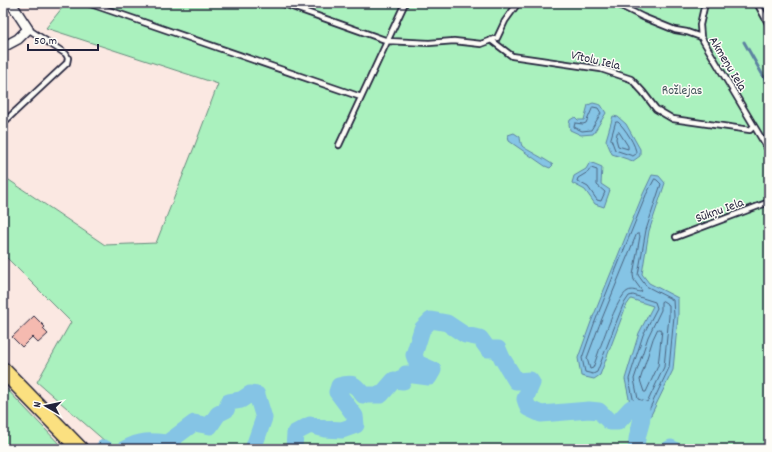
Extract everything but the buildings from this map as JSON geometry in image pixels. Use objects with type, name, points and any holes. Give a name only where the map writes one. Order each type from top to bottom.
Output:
[{"type":"main road","points":[[3,370],[80,449]]},
{"type":"street","points":[[3,47],[18,39],[28,29],[11,3]]},
{"type":"lane","points":[[88,3],[361,98]]},
{"type":"lane","points":[[281,3],[388,41],[429,43],[454,41],[481,44],[497,38],[505,21],[518,3]]},
{"type":"lane","points":[[339,145],[405,3]]},
{"type":"lane","points":[[615,3],[675,30],[701,37]]},
{"type":"lane","name":"Akmeņu Iela","points":[[705,3],[700,25],[701,37],[769,151]]},
{"type":"lane","points":[[757,3],[769,24]]},
{"type":"lane","points":[[3,124],[67,63],[68,58],[66,54],[28,29]]},
{"type":"lane","name":"Vītolu Iela","points":[[491,40],[512,56],[601,69],[631,79],[656,109],[673,118],[750,130],[754,126]]},
{"type":"lane","name":"Sūkņu Iela","points":[[676,237],[769,202]]},
{"type":"green space","name":"Rožlejas","points":[[66,3],[769,3],[769,449],[114,449],[37,382],[71,322],[3,254],[3,176],[105,245],[156,243],[218,84],[46,28]]},
{"type":"green space","points":[[3,385],[64,449],[3,449]]},
{"type":"water","points":[[593,103],[601,105],[606,113],[593,134],[581,135],[570,130],[570,120],[575,117],[578,120],[584,120],[588,105]]},
{"type":"water","points":[[613,116],[618,117],[626,124],[640,149],[640,156],[633,161],[612,154],[606,140]]},
{"type":"water","points":[[514,133],[520,137],[522,146],[553,165],[550,168],[545,166],[509,141],[508,135]]},
{"type":"water","points":[[590,162],[602,167],[601,184],[610,190],[604,207],[595,204],[585,190],[572,183],[574,176],[586,169]]},
{"type":"water","points":[[652,175],[659,176],[665,183],[649,231],[642,274],[649,283],[678,298],[678,316],[673,370],[651,415],[643,418],[641,409],[631,408],[625,379],[639,333],[653,306],[631,299],[626,306],[600,375],[594,379],[581,376],[578,358],[591,322]]},
{"type":"waterway","points":[[744,42],[769,86]]},
{"type":"waterway","points":[[294,449],[295,433],[310,425],[325,429],[342,430],[356,425],[355,416],[337,392],[339,386],[351,384],[356,386],[363,395],[381,395],[394,380],[403,381],[406,374],[429,377],[433,370],[417,363],[414,355],[422,329],[431,320],[447,323],[465,335],[480,338],[488,349],[498,349],[516,381],[530,380],[532,383],[525,399],[528,408],[541,414],[589,410],[599,411],[610,422],[618,422],[631,408],[641,409],[642,419],[636,444],[637,449]]},
{"type":"waterway","points":[[125,449],[136,444],[146,442],[167,443],[194,423],[210,426],[218,414],[226,410],[229,402],[241,400],[250,394],[257,395],[264,418],[253,449]]},
{"type":"waterway","points":[[669,449],[673,449]]}]
